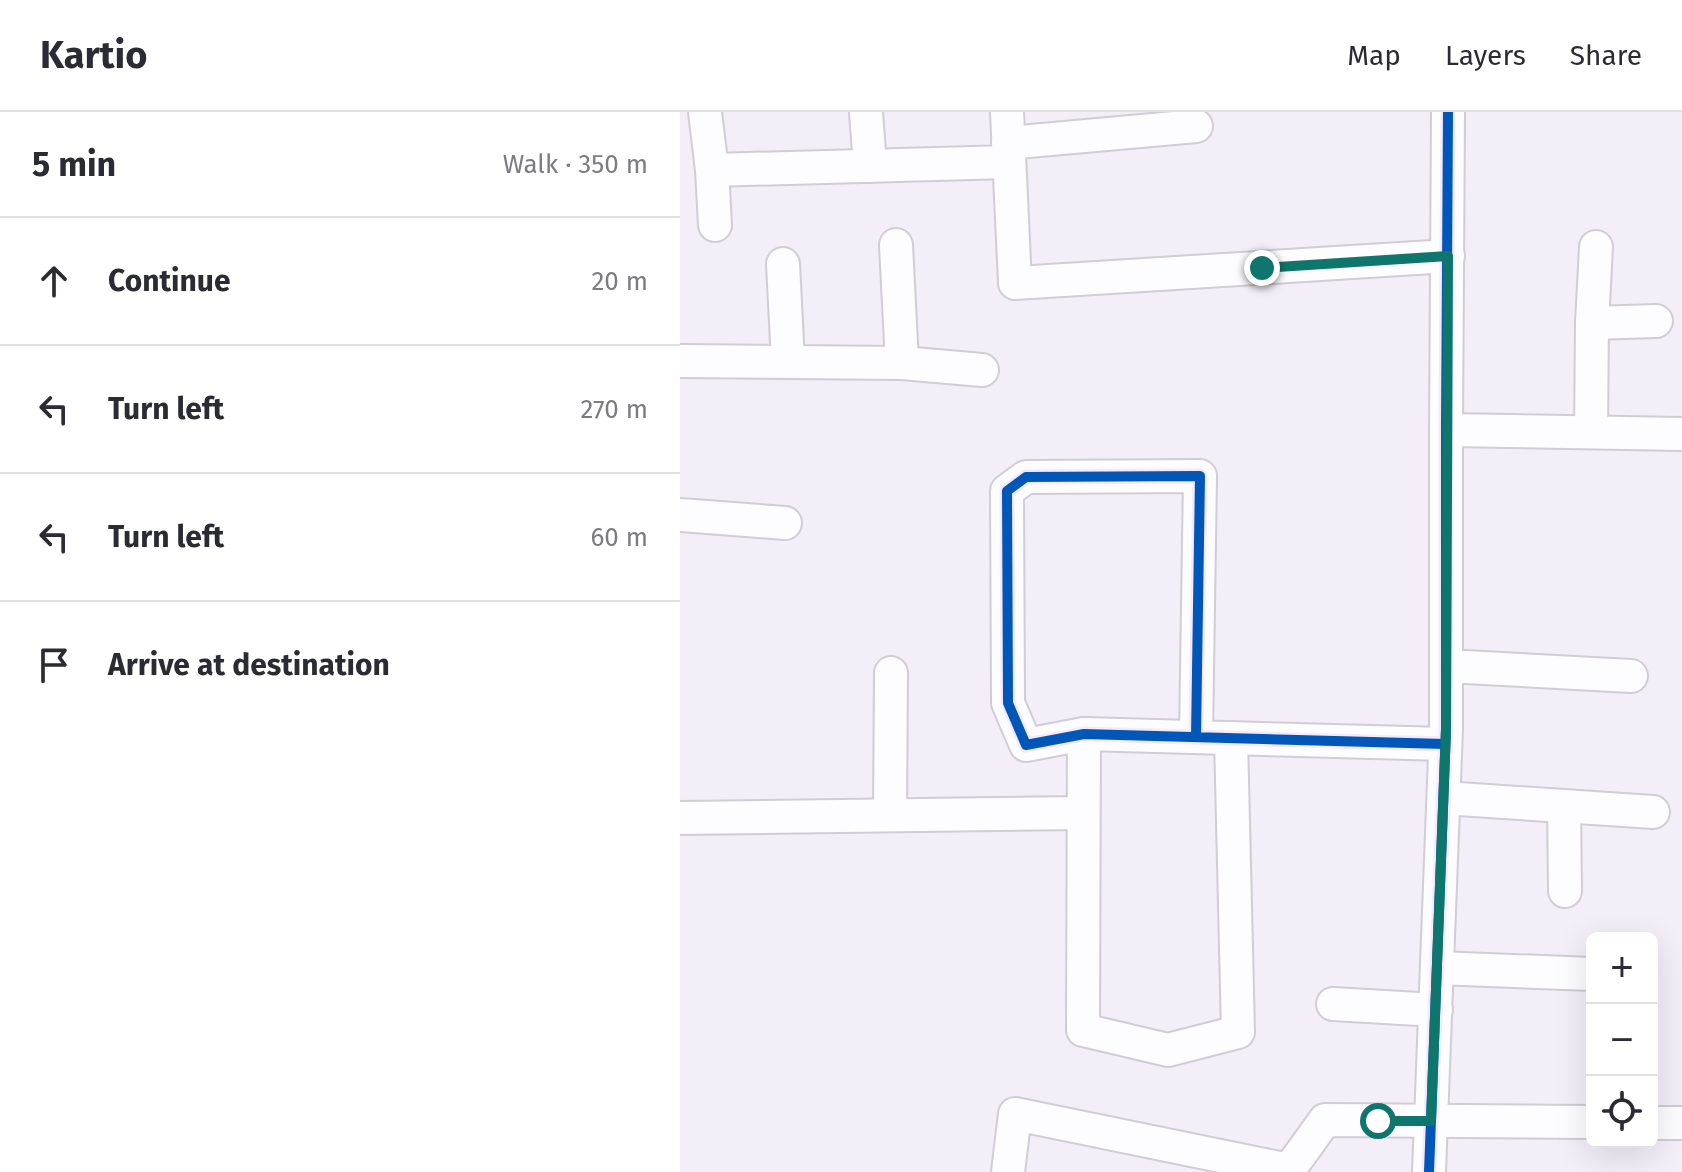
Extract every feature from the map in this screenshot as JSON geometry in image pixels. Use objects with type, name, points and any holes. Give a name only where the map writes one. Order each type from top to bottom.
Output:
[{"type":"street","points":[[705,112],[715,225]]},
{"type":"street","points":[[866,112],[870,166]]},
{"type":"street","points":[[1429,1172],[1445,744],[1448,112]]},
{"type":"street","points":[[712,170],[870,166],[1008,139],[1196,126]]},
{"type":"street","points":[[1008,139],[1015,283],[1448,256]]},
{"type":"street","points":[[896,245],[902,363]]},
{"type":"street","points":[[1591,432],[1596,247]]},
{"type":"street","points":[[783,264],[788,362]]},
{"type":"street","points":[[1592,323],[1656,321]]},
{"type":"street","points":[[680,361],[902,363],[982,370]]},
{"type":"street","points":[[1446,430],[1682,434]]},
{"type":"street","points":[[1196,737],[1200,476],[1026,477],[1007,491],[1008,703],[1026,745],[1084,734],[1445,744]]},
{"type":"street","points":[[680,515],[785,523]]},
{"type":"street","points":[[1446,666],[1631,676]]},
{"type":"street","points":[[890,815],[891,673]]},
{"type":"street","points":[[1084,734],[1083,1030],[1168,1050],[1238,1032],[1231,738]]},
{"type":"street","points":[[1444,798],[1653,812]]},
{"type":"street","points":[[1564,806],[1565,891]]},
{"type":"street","points":[[680,818],[1083,813]]},
{"type":"street","points":[[1437,968],[1586,974]]},
{"type":"street","points":[[1333,1004],[1436,1010]]},
{"type":"street","points":[[1008,1172],[1015,1114],[1289,1170],[1325,1120],[1586,1122]]},
{"type":"street","points":[[1658,1123],[1682,1123]]},
{"type":"cycle path","points":[[1429,1172],[1446,729],[1448,112]]},
{"type":"cycle path","points":[[1196,737],[1200,476],[1026,477],[1007,491],[1008,703],[1026,745],[1084,734],[1445,744]]},
{"type":"route","points":[[1262,268],[1448,256],[1446,729],[1431,1121],[1378,1121]]}]
